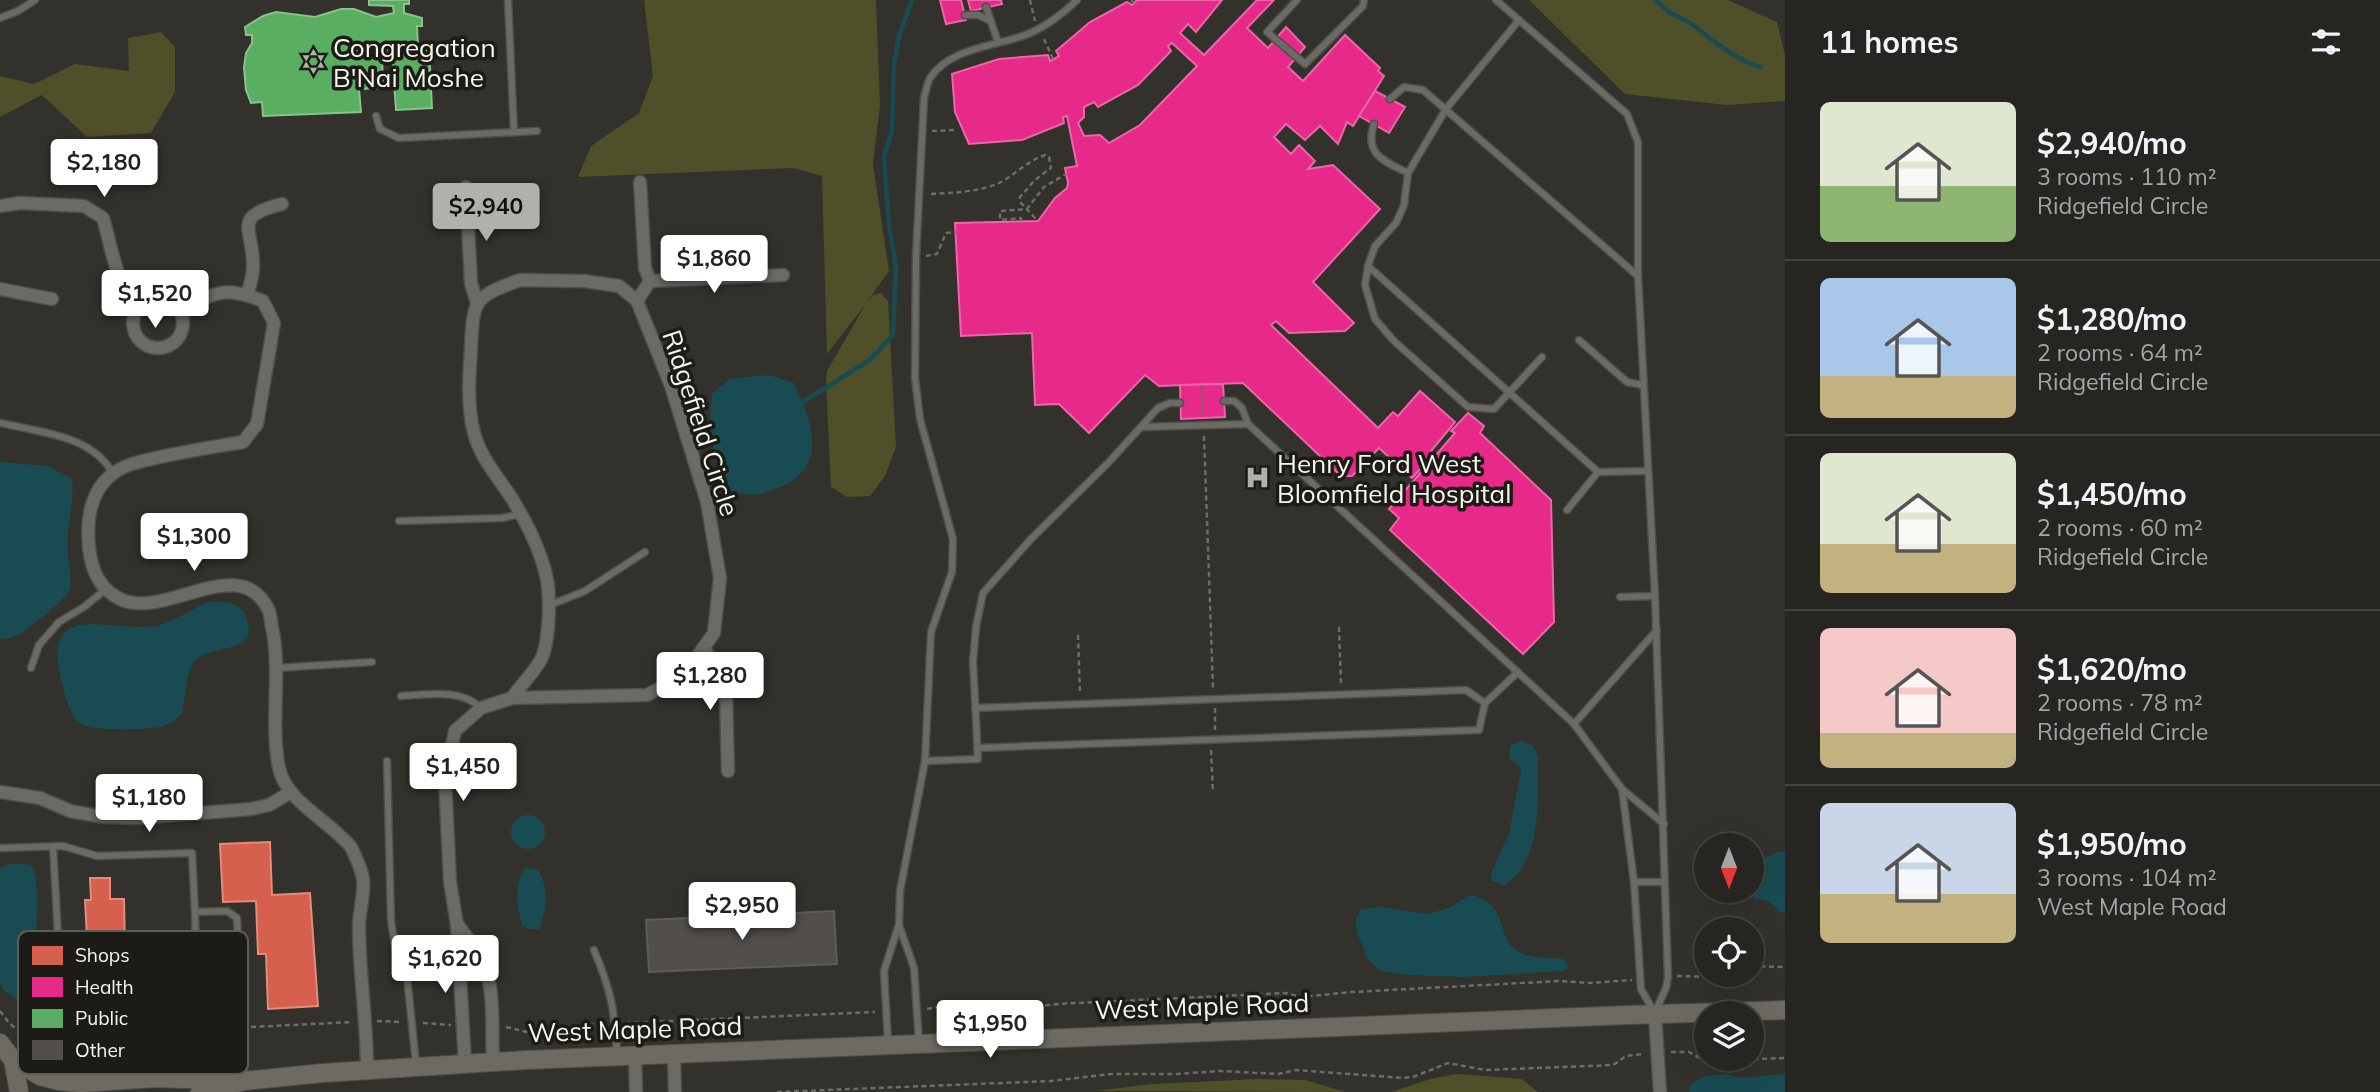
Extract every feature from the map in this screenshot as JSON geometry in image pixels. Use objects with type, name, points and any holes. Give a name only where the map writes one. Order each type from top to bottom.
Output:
[{"type":"main road","name":"West Maple Road","points":[[37,1074],[59,1081],[81,1083],[153,1078],[244,1081],[465,1063],[1785,1010]]},
{"type":"main road","points":[[0,1042],[13,1060],[18,1074],[19,1092]]},
{"type":"main road","name":"West Maple Road","points":[[13,1060],[18,1063]]},
{"type":"main road","name":"West Maple Road","points":[[200,1092],[244,1081]]},
{"type":"street","points":[[640,182],[645,268],[650,281]]},
{"type":"street","points":[[466,187],[471,282],[477,303]]},
{"type":"street","points":[[0,206],[20,203],[84,206],[103,218],[120,278],[129,297],[141,306]]},
{"type":"street","points":[[247,295],[254,266],[248,225],[253,215],[262,209],[282,204]]},
{"type":"street","points":[[650,281],[783,275]]},
{"type":"street","points":[[512,698],[543,656],[550,605],[548,583],[538,551],[521,514],[488,464],[474,434],[469,399],[472,324],[477,303],[487,292],[520,280],[584,281],[619,286],[637,301],[650,281]]},
{"type":"street","points":[[0,289],[52,299]]},
{"type":"street","points":[[179,310],[221,292],[240,292],[263,300],[274,323],[257,424],[243,442],[176,453],[127,465],[113,474],[98,489],[90,508],[87,526],[91,564],[101,585],[119,599],[149,604],[172,599],[203,587],[239,585],[256,592],[269,611],[277,655],[275,704],[279,770],[291,792],[351,847],[363,879],[359,926],[367,1069]]},
{"type":"street","points":[[152,299],[168,300],[179,310],[183,319],[180,335],[168,346],[152,347],[145,344],[135,331],[135,315],[141,306],[152,299]]},
{"type":"street","name":"Ridgefield Circle","points":[[465,1063],[457,925],[450,883],[445,778],[454,731],[481,708],[512,698],[647,695],[684,675],[714,633],[720,578],[707,502],[671,386],[637,301]]},
{"type":"street","points":[[703,648],[723,674],[729,771]]},
{"type":"street","points":[[0,792],[40,798],[70,811],[104,817],[140,818],[251,809],[270,805],[291,792]]},
{"type":"street","name":"Ridgefield Circle","points":[[457,925],[482,960],[485,969],[490,993],[493,1062]]},
{"type":"street","points":[[1655,1014],[1660,1092]]},
{"type":"street","points":[[674,1055],[675,1092]]},
{"type":"street","points":[[626,1056],[636,1092]]},
{"type":"lane","points":[[0,18],[35,0]]},
{"type":"lane","points":[[508,0],[514,132]]},
{"type":"lane","points":[[888,1045],[884,971],[899,925],[900,891],[925,761],[931,632],[952,572],[953,539],[920,419],[915,378],[916,257],[924,98],[930,78],[941,67],[972,49],[1029,34],[1077,0]]},
{"type":"lane","points":[[1297,0],[1267,32],[1304,64],[1363,6],[1364,0]]},
{"type":"lane","points":[[1496,0],[1627,114],[1638,142],[1638,276],[1656,596],[1668,977],[1655,1014]]},
{"type":"lane","points":[[986,7],[998,42]]},
{"type":"lane","points":[[968,13],[990,21]]},
{"type":"lane","points":[[1519,20],[1447,109],[1408,173],[1404,205],[1396,223],[1375,246],[1365,285],[1375,319],[1403,349],[1468,407],[1493,409],[1542,357]]},
{"type":"lane","points":[[1390,99],[1404,87],[1423,90],[1638,276]]},
{"type":"lane","points":[[376,116],[380,129],[399,138],[537,131]]},
{"type":"lane","points":[[1374,124],[1370,136],[1374,152],[1384,161],[1408,173]]},
{"type":"lane","points":[[1368,266],[1598,472],[1648,471]]},
{"type":"lane","points":[[1579,340],[1627,382],[1643,385]]},
{"type":"lane","points":[[1224,401],[1234,401],[1242,408],[1248,424],[1574,724],[1622,789],[1664,824]]},
{"type":"lane","points":[[925,761],[978,759],[973,661],[983,593],[1031,539],[1158,408],[1170,403],[1180,403]]},
{"type":"lane","points":[[0,423],[75,441],[107,463],[113,474]]},
{"type":"lane","points":[[1142,427],[1248,424]]},
{"type":"lane","points":[[1567,510],[1598,472]]},
{"type":"lane","points":[[399,521],[502,518],[521,514]]},
{"type":"lane","points":[[550,605],[585,591],[645,552]]},
{"type":"lane","points":[[31,668],[39,645],[59,621],[84,607],[106,589]]},
{"type":"lane","points":[[1620,597],[1656,596]]},
{"type":"lane","points":[[1574,724],[1657,630]]},
{"type":"lane","points":[[276,668],[372,663]]},
{"type":"lane","points":[[977,748],[1479,730],[1485,703],[1518,671]]},
{"type":"lane","points":[[975,708],[1466,690],[1485,703]]},
{"type":"lane","points":[[401,696],[455,694],[471,698],[481,708]]},
{"type":"lane","points":[[387,761],[391,920],[396,952],[406,967],[416,1066]]},
{"type":"lane","points":[[1622,789],[1634,882],[1641,989],[1655,1014]]},
{"type":"lane","points":[[53,846],[58,931]]},
{"type":"lane","points":[[0,848],[63,846],[97,856],[192,853],[195,931]]},
{"type":"lane","points":[[1634,882],[1665,882]]},
{"type":"lane","points":[[195,912],[227,911],[237,918],[238,931]]},
{"type":"lane","points":[[899,925],[914,968],[919,1044]]},
{"type":"lane","points":[[594,950],[607,981],[626,1056]]},
{"type":"lane","points":[[244,1074],[244,1081]]},
{"type":"path","points":[[922,131],[957,130]]},
{"type":"path","points":[[920,194],[969,192],[998,183],[1035,158],[1045,155],[1049,157],[1051,168],[1035,180],[1020,197],[1020,202],[1036,219]]},
{"type":"path","points":[[1021,221],[1021,218],[1000,220],[1000,211],[1027,209],[1044,187],[1066,174]]},
{"type":"path","points":[[916,257],[937,254],[946,233],[956,232]]},
{"type":"path","points":[[1202,385],[1215,699],[1214,740],[1211,750],[1213,792]]},
{"type":"path","points":[[1339,627],[1340,694]]},
{"type":"path","points":[[1078,635],[1080,704]]},
{"type":"path","points":[[1764,966],[1785,967]]},
{"type":"path","points":[[1668,977],[1694,977]]},
{"type":"path","points":[[916,1009],[965,1004],[1023,1008],[1285,993],[1301,997],[1352,992],[1560,981],[1589,984],[1640,979]]},
{"type":"path","points":[[0,1011],[18,1030]]},
{"type":"path","points":[[491,1025],[540,1035],[553,1034],[589,1023],[887,1011]]},
{"type":"path","points":[[707,1020],[708,1037]]},
{"type":"path","points":[[248,1027],[366,1021],[464,1024]]},
{"type":"path","points":[[777,1092],[1051,1080],[1111,1074],[1220,1071],[1278,1074],[1296,1070],[1403,1078],[1413,1077],[1448,1063],[1485,1070],[1613,1065],[1626,1056],[1656,1053],[1689,1052],[1705,1060],[1785,1058]]},
{"type":"shaded area","points":[[644,0],[876,0],[880,105],[873,164],[889,271],[866,303],[873,295],[881,293],[888,301],[896,447],[885,476],[870,496],[847,497],[831,487],[827,371],[865,305],[827,354],[822,176],[793,168],[578,177],[591,146],[639,113],[653,76]]},
{"type":"shaded area","points":[[1529,0],[1728,0],[1777,22],[1785,55],[1785,101],[1727,105],[1625,94]]},
{"type":"shaded area","points":[[161,32],[175,47],[175,92],[151,133],[87,137],[42,95],[0,117],[0,76],[34,84],[75,64],[129,71],[128,38]]},
{"type":"shaded area","points":[[1457,1074],[1522,1079],[1538,1092],[1391,1092],[1430,1079]]},
{"type":"shaded area","points":[[1259,1079],[1305,1080],[1345,1092],[1095,1091],[1151,1084]]},
{"type":"water","points":[[769,375],[794,383],[811,428],[811,456],[805,468],[794,479],[778,488],[752,495],[740,493],[726,488],[717,464],[711,431],[712,394],[729,379]]},
{"type":"water","points":[[0,462],[48,466],[72,479],[73,488],[67,545],[71,578],[69,591],[27,629],[16,636],[0,639]]},
{"type":"water","points":[[208,602],[229,603],[240,608],[248,622],[248,636],[236,645],[208,653],[194,662],[187,680],[182,714],[167,725],[120,729],[85,726],[74,718],[66,697],[58,659],[59,642],[68,630],[88,624],[138,627],[160,625]]},
{"type":"water","points":[[1521,741],[1533,746],[1538,757],[1536,827],[1526,859],[1518,873],[1505,885],[1492,881],[1491,874],[1509,833],[1521,771],[1518,764],[1509,759],[1510,746]]},
{"type":"water","points":[[528,815],[540,820],[545,832],[540,844],[528,849],[516,844],[511,832],[516,820]]},
{"type":"water","points":[[1785,852],[1785,913],[1764,900],[1764,858]]},
{"type":"water","points":[[15,863],[31,865],[37,885],[36,931],[18,931],[18,1002],[0,983],[0,867]]},
{"type":"water","points":[[525,868],[537,869],[544,882],[545,906],[539,929],[529,929],[522,925],[520,918],[517,889]]},
{"type":"water","points":[[1470,895],[1491,905],[1511,946],[1519,952],[1535,957],[1564,959],[1569,968],[1563,971],[1463,977],[1406,975],[1380,971],[1368,959],[1355,920],[1361,909],[1379,907],[1427,914],[1449,908]]},
{"type":"water","points":[[1726,1074],[1740,1078],[1785,1074],[1785,1092],[1689,1092],[1690,1085],[1705,1076]]},
{"type":"building: Shops","points":[[270,842],[272,895],[310,893],[318,1006],[268,1009],[266,954],[258,954],[256,901],[223,902],[220,844]]},
{"type":"building: Shops","points":[[90,878],[110,878],[110,899],[124,899],[125,931],[87,931],[85,900],[91,900]]},
{"type":"building: Health","points":[[940,0],[961,0],[966,20],[946,24]]},
{"type":"building: Health","points":[[968,0],[1001,0],[1002,4],[971,11]]},
{"type":"building: Health","points":[[1137,0],[1222,0],[1196,32],[1188,24],[1180,33],[1204,55],[1257,0],[1274,0],[1247,28],[1268,48],[1286,27],[1305,47],[1288,67],[1303,81],[1345,35],[1380,68],[1378,71],[1384,76],[1353,126],[1347,122],[1338,144],[1320,126],[1305,140],[1286,124],[1274,137],[1291,154],[1299,145],[1315,161],[1308,169],[1333,165],[1380,209],[1313,282],[1354,323],[1345,331],[1289,333],[1276,321],[1271,325],[1378,428],[1393,412],[1398,416],[1420,391],[1455,422],[1431,451],[1434,454],[1412,478],[1379,448],[1352,476],[1341,476],[1243,383],[1159,386],[1145,375],[1089,433],[1059,404],[1035,405],[1032,333],[961,336],[955,223],[1038,221],[1055,198],[1067,188],[1065,168],[1077,166],[1067,116],[1063,117],[1064,123],[1022,140],[969,144],[955,112],[952,74],[999,59],[1048,55],[1050,61],[1059,56],[1056,51],[1090,22],[1127,2],[1132,5]],"holes":[[[1172,43],[1197,66],[1140,125],[1109,143],[1100,135],[1084,136],[1078,123],[1084,117],[1084,107],[1094,102],[1098,107],[1138,85],[1171,51],[1168,46]]]},
{"type":"building: Health","points":[[1375,91],[1405,107],[1389,133],[1359,116]]},
{"type":"building: Health","points":[[1223,384],[1225,417],[1181,419],[1180,385]]},
{"type":"building: Health","points":[[1468,413],[1484,426],[1480,433],[1551,500],[1554,622],[1523,654],[1390,530],[1399,518],[1389,509],[1455,433],[1451,431]]},
{"type":"building: Public","name":"Congregation B'Nai Moshe","points":[[369,0],[409,0],[409,4],[404,4],[404,13],[422,18],[422,26],[417,26],[418,47],[429,47],[432,108],[396,110],[392,55],[382,55],[383,88],[359,89],[361,112],[263,116],[262,102],[251,103],[246,90],[244,68],[252,35],[246,35],[245,27],[276,12],[315,17],[341,9],[354,9],[376,17],[394,13],[393,6],[369,5]]},
{"type":"building: Other","points":[[834,911],[837,964],[649,972],[646,920]]},
{"type":"waterway","points":[[803,402],[870,360],[893,335],[896,267],[889,225],[884,156],[892,131],[894,65],[899,36],[912,0]]},
{"type":"waterway","points":[[1656,0],[1666,10],[1693,25],[1733,55],[1760,67]]},
{"type":"place","name":"Congregation B'Nai Moshe","points":[[313,62]]},
{"type":"place","name":"Henry Ford West Bloomfield Hospital","points":[[1257,478]]}]
